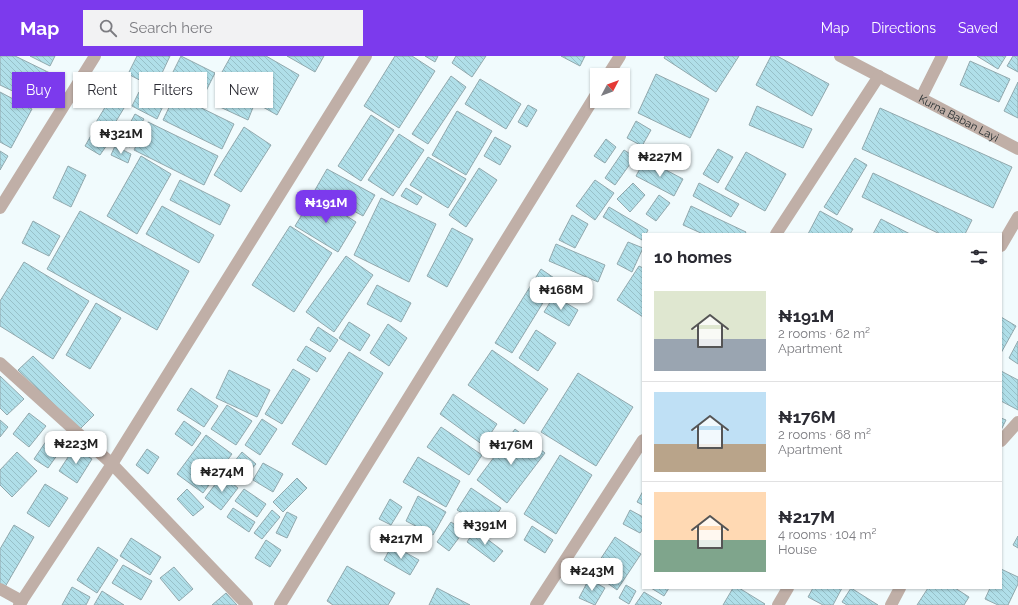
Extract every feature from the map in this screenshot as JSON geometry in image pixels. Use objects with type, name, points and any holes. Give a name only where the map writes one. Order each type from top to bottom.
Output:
[{"type":"street","points":[[0,208],[95,56]]},
{"type":"street","points":[[0,589],[21,603],[112,464],[366,56]]},
{"type":"street","points":[[612,68],[620,56]]},
{"type":"street","points":[[840,56],[921,98]]},
{"type":"street","name":"Kurna Baban Layi","points":[[942,56],[921,98],[1018,149]]},
{"type":"street","points":[[777,233],[879,76]]},
{"type":"street","points":[[280,605],[590,105]]},
{"type":"street","points":[[1002,244],[1018,217]]},
{"type":"street","points":[[0,364],[112,464],[247,605]]},
{"type":"street","points":[[1002,440],[1018,422]]},
{"type":"street","points":[[536,605],[642,442]]},
{"type":"street","points":[[778,605],[787,589]]},
{"type":"street","points":[[891,605],[899,589]]},
{"type":"building","points":[[0,56],[15,56],[48,72],[12,72],[12,91],[0,85]]},
{"type":"building","points":[[30,56],[55,56],[50,66]]},
{"type":"building","points":[[137,56],[170,56],[162,72],[139,72],[139,80],[131,76],[131,72],[129,72]]},
{"type":"building","points":[[181,56],[215,73],[207,89],[207,72],[173,72]]},
{"type":"building","points":[[231,56],[266,56],[299,75],[277,115],[265,108],[273,108],[273,72],[222,72]]},
{"type":"building","points":[[287,56],[324,56],[315,72]]},
{"type":"building","points":[[395,56],[412,56],[435,71],[399,128],[364,106]]},
{"type":"building","points":[[425,56],[438,56],[435,62]]},
{"type":"building","points":[[456,56],[486,56],[472,77],[452,63]]},
{"type":"building","points":[[561,56],[585,56],[580,66]]},
{"type":"building","points":[[665,56],[739,56],[716,92],[664,58]]},
{"type":"building","points":[[771,56],[777,56],[829,84],[812,116],[756,85]]},
{"type":"building","points":[[977,56],[1006,56],[998,69]]},
{"type":"building","points":[[1013,56],[1018,56],[1018,72],[1007,66]]},
{"type":"building","points":[[970,61],[1010,79],[999,102],[960,85]]},
{"type":"building","points":[[656,74],[709,99],[690,138],[638,113]]},
{"type":"building","points":[[451,76],[466,87],[428,144],[412,134]]},
{"type":"building","points":[[480,79],[521,104],[506,129],[465,104]]},
{"type":"building","points":[[1018,82],[1018,118],[1004,111]]},
{"type":"building","points":[[0,92],[12,98],[12,108],[32,109],[11,148],[0,142]]},
{"type":"building","points":[[139,92],[139,108],[162,108],[157,119],[132,106]]},
{"type":"building","points":[[528,105],[537,110],[527,127],[518,122]]},
{"type":"building","points":[[757,106],[812,129],[803,148],[749,125]]},
{"type":"building","points":[[105,108],[124,108],[109,133],[95,124]]},
{"type":"building","points":[[169,108],[201,108],[234,124],[222,149],[163,120]]},
{"type":"building","points":[[222,108],[253,108],[248,120]]},
{"type":"building","points":[[880,108],[1012,167],[993,208],[862,149]]},
{"type":"building","points":[[457,111],[492,131],[466,175],[432,155]]},
{"type":"building","points":[[135,114],[144,119],[137,131],[129,125]]},
{"type":"building","points":[[371,115],[394,130],[361,181],[338,166]]},
{"type":"building","points":[[636,121],[651,130],[642,146],[627,138]]},
{"type":"building","points":[[148,122],[218,156],[204,185],[134,150]]},
{"type":"building","points":[[244,127],[271,145],[241,192],[214,175]]},
{"type":"building","points":[[93,132],[109,142],[100,155],[85,146]]},
{"type":"building","points":[[124,132],[134,136],[130,147],[120,143]]},
{"type":"building","points":[[399,134],[424,150],[393,196],[368,180]]},
{"type":"building","points":[[495,137],[511,146],[500,165],[484,156]]},
{"type":"building","points":[[606,139],[616,147],[605,163],[594,156]]},
{"type":"building","points":[[115,146],[131,154],[128,163],[111,155]]},
{"type":"building","points":[[718,149],[733,157],[718,183],[703,174]]},
{"type":"building","points":[[624,150],[635,157],[615,185],[605,178]]},
{"type":"building","points":[[0,151],[8,156],[0,170]]},
{"type":"building","points":[[746,152],[786,174],[765,211],[725,189]]},
{"type":"building","points":[[141,156],[171,174],[137,234],[107,216]]},
{"type":"building","points":[[428,157],[466,179],[448,208],[410,185]]},
{"type":"building","points":[[855,158],[867,165],[837,215],[824,207]]},
{"type":"building","points":[[645,159],[683,179],[674,196],[636,176]]},
{"type":"building","points":[[68,166],[86,175],[71,207],[53,198]]},
{"type":"building","points":[[479,168],[497,180],[466,227],[449,215]]},
{"type":"building","points":[[327,169],[375,195],[363,216],[315,190]]},
{"type":"building","points":[[873,173],[972,220],[966,233],[938,233],[862,197]]},
{"type":"building","points":[[180,180],[230,205],[220,225],[170,200]]},
{"type":"building","points":[[595,180],[614,193],[595,220],[576,206]]},
{"type":"building","points":[[633,183],[645,195],[630,212],[617,199]]},
{"type":"building","points":[[699,183],[739,204],[731,217],[693,196]]},
{"type":"building","points":[[406,188],[422,197],[417,205],[401,196]]},
{"type":"building","points":[[314,195],[356,222],[338,252],[295,226]]},
{"type":"building","points":[[659,195],[670,203],[656,221],[646,214]]},
{"type":"building","points":[[381,198],[436,224],[409,282],[354,255]]},
{"type":"building","points":[[162,206],[214,235],[199,263],[146,234]]},
{"type":"building","points":[[691,206],[746,232],[701,233],[683,225]]},
{"type":"building","points":[[609,207],[648,230],[646,233],[642,233],[642,240],[603,217]]},
{"type":"building","points":[[80,211],[189,271],[157,330],[47,269]]},
{"type":"building","points":[[820,211],[853,229],[851,233],[809,233]]},
{"type":"building","points":[[572,215],[588,224],[575,248],[559,240]]},
{"type":"building","points":[[881,219],[908,233],[874,233]]},
{"type":"building","points":[[33,221],[60,236],[49,256],[22,243]]},
{"type":"building","points":[[290,226],[332,253],[294,312],[252,285]]},
{"type":"building","points":[[452,228],[473,239],[447,287],[427,276]]},
{"type":"building","points":[[628,242],[642,248],[632,272],[617,264]]},
{"type":"building","points":[[556,244],[605,265],[598,282],[549,261]]},
{"type":"building","points":[[346,256],[373,275],[334,332],[306,312]]},
{"type":"building","points":[[24,262],[89,301],[53,359],[0,326],[0,301]]},
{"type":"building","points":[[639,266],[642,268],[642,316],[617,300]]},
{"type":"building","points":[[541,269],[557,280],[512,353],[495,343]]},
{"type":"building","points":[[377,285],[411,303],[401,322],[367,304]]},
{"type":"building","points":[[554,296],[578,310],[569,326],[544,312]]},
{"type":"building","points":[[96,303],[121,318],[90,369],[66,355]]},
{"type":"building","points":[[1002,318],[1016,326],[1002,351]]},
{"type":"building","points":[[349,322],[370,335],[360,351],[339,338]]},
{"type":"building","points":[[388,324],[407,338],[389,366],[370,353]]},
{"type":"building","points":[[318,327],[338,340],[330,352],[310,340]]},
{"type":"building","points":[[536,330],[556,343],[538,371],[519,358]]},
{"type":"building","points":[[1018,341],[1018,364],[1009,358]]},
{"type":"building","points":[[306,346],[326,358],[317,372],[297,360]]},
{"type":"building","points":[[492,350],[548,389],[524,424],[468,385]]},
{"type":"building","points":[[349,352],[383,373],[326,465],[292,444]]},
{"type":"building","points":[[33,356],[94,415],[80,429],[18,370]]},
{"type":"building","points":[[293,369],[310,379],[282,424],[265,414]]},
{"type":"building","points":[[229,370],[270,390],[257,417],[216,398]]},
{"type":"building","points":[[1002,372],[1018,380],[1018,410],[1002,402]]},
{"type":"building","points":[[578,373],[633,407],[596,466],[541,432]]},
{"type":"building","points":[[0,376],[24,399],[7,415],[0,408]]},
{"type":"building","points":[[191,388],[218,406],[204,427],[177,410]]},
{"type":"building","points":[[453,394],[497,424],[483,445],[440,414]]},
{"type":"building","points":[[227,405],[252,421],[236,445],[211,429]]},
{"type":"building","points":[[29,413],[46,426],[29,447],[13,434]]},
{"type":"building","points":[[1002,418],[1006,420],[1002,428]]},
{"type":"building","points":[[262,419],[277,429],[260,455],[245,445]]},
{"type":"building","points":[[0,420],[8,427],[0,437]]},
{"type":"building","points":[[184,421],[201,433],[192,446],[175,434]]},
{"type":"building","points":[[441,427],[482,455],[469,475],[427,447]]},
{"type":"building","points":[[515,429],[545,453],[507,503],[477,480]]},
{"type":"building","points":[[51,434],[65,444],[48,468],[34,459]]},
{"type":"building","points":[[206,435],[232,454],[203,493],[177,474]]},
{"type":"building","points":[[74,448],[92,459],[77,483],[59,471]]},
{"type":"building","points":[[147,449],[159,457],[148,474],[136,465]]},
{"type":"building","points":[[17,452],[37,471],[12,497],[0,485],[0,470]]},
{"type":"building","points":[[242,452],[256,464],[240,482],[227,471]]},
{"type":"building","points":[[560,455],[592,475],[556,534],[524,514]]},
{"type":"building","points":[[418,457],[460,481],[446,507],[403,482]]},
{"type":"building","points":[[263,463],[283,474],[273,492],[253,480]]},
{"type":"building","points":[[222,475],[238,488],[221,510],[205,498]]},
{"type":"building","points":[[297,478],[307,488],[283,512],[273,502]]},
{"type":"building","points":[[45,484],[68,498],[49,527],[27,513]]},
{"type":"building","points":[[471,488],[501,508],[488,529],[457,510]]},
{"type":"building","points":[[187,489],[204,507],[193,516],[177,499]]},
{"type":"building","points":[[244,489],[266,504],[257,517],[235,501]]},
{"type":"building","points":[[642,493],[642,504],[637,502]]},
{"type":"building","points":[[418,496],[446,512],[433,535],[406,521]]},
{"type":"building","points":[[390,499],[402,507],[391,525],[379,519]]},
{"type":"building","points":[[233,508],[255,522],[249,532],[227,517]]},
{"type":"building","points":[[272,510],[280,517],[262,539],[254,533]]},
{"type":"building","points":[[630,510],[642,516],[642,530],[640,533],[623,524]]},
{"type":"building","points":[[287,512],[297,517],[287,538],[276,533]]},
{"type":"building","points":[[451,522],[464,531],[449,551],[437,542]]},
{"type":"building","points":[[14,525],[34,537],[5,587],[0,584],[0,549]]},
{"type":"building","points":[[532,526],[553,540],[545,553],[524,540]]},
{"type":"building","points":[[475,530],[503,551],[494,562],[467,542]]},
{"type":"building","points":[[1018,536],[1018,548],[1013,545]]},
{"type":"building","points":[[615,537],[641,554],[617,590],[592,572]]},
{"type":"building","points":[[131,538],[161,557],[150,575],[120,556]]},
{"type":"building","points":[[266,540],[281,550],[270,567],[255,558]]},
{"type":"building","points":[[392,545],[419,560],[410,575],[384,560]]},
{"type":"building","points":[[98,547],[118,560],[97,593],[77,580]]},
{"type":"building","points":[[123,565],[152,581],[141,600],[112,583]]},
{"type":"building","points":[[347,566],[395,593],[388,605],[333,605],[327,601]]},
{"type":"building","points":[[174,567],[193,589],[179,601],[160,578]]},
{"type":"building","points":[[1002,569],[1018,577],[1018,584],[1008,605],[998,605],[985,599],[990,589],[1002,589]]},
{"type":"building","points":[[589,579],[605,588],[595,605],[579,598]]},
{"type":"building","points":[[626,585],[636,591],[629,604],[619,598]]},
{"type":"building","points":[[72,587],[90,597],[86,605],[62,605]]},
{"type":"building","points":[[437,588],[470,605],[429,605]]},
{"type":"building","points":[[653,589],[668,589],[664,596]]},
{"type":"building","points":[[732,589],[741,589],[765,604],[764,605],[723,605]]},
{"type":"building","points":[[812,589],[841,589],[833,605],[823,605],[808,597]]},
{"type":"building","points":[[850,589],[853,589],[878,605],[847,605],[842,602]]},
{"type":"building","points":[[927,589],[957,589],[969,597],[964,605],[917,605]]},
{"type":"building","points":[[102,591],[124,605],[94,605]]},
{"type":"building","points":[[644,592],[662,603],[660,605],[635,605]]},
{"type":"building","points":[[226,593],[237,605],[212,605]]}]
